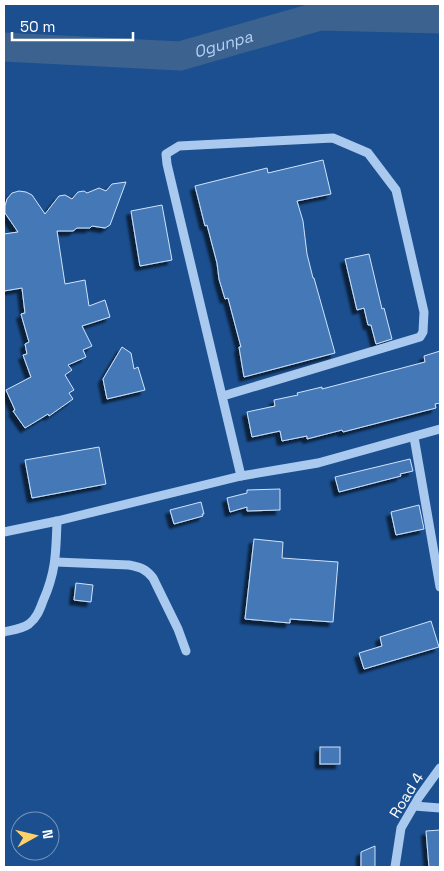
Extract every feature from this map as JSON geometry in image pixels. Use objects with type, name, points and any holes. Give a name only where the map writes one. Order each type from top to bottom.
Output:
[{"type":"street","points":[[223,396],[420,336],[423,332],[424,312],[396,190],[368,153],[333,138],[179,146],[166,154],[241,476]]},
{"type":"street","points":[[4,532],[241,476],[318,464],[440,429]]},
{"type":"street","points":[[414,437],[440,587]]},
{"type":"street","points":[[4,632],[22,628],[31,623],[37,616],[51,584],[56,562],[57,521]]},
{"type":"street","points":[[56,562],[129,565],[147,571],[153,578],[178,629],[186,651]]},
{"type":"street","name":"Road 4","points":[[395,867],[401,828],[440,768]]},
{"type":"street","points":[[414,806],[440,808]]},
{"type":"building","points":[[323,160],[331,194],[297,201],[303,221],[307,254],[313,278],[335,353],[244,377],[239,347],[241,347],[228,298],[225,299],[219,279],[217,263],[195,186],[267,168],[268,173]]},
{"type":"building","points":[[126,182],[110,225],[105,228],[92,226],[90,228],[77,228],[73,231],[57,231],[65,284],[85,280],[89,306],[105,300],[110,317],[82,326],[92,346],[83,350],[86,357],[68,365],[72,370],[65,375],[74,390],[69,393],[73,399],[49,416],[48,414],[25,428],[13,411],[15,410],[6,390],[31,377],[23,355],[27,354],[25,344],[29,342],[21,314],[25,313],[22,288],[4,291],[4,234],[18,232],[5,213],[7,199],[12,193],[26,192],[32,195],[45,214],[59,196],[65,195],[72,199],[78,192],[84,191],[87,193],[99,188],[106,191],[112,184]]},
{"type":"building","points":[[162,205],[172,260],[140,266],[131,211]]},
{"type":"building","points":[[369,254],[382,309],[384,308],[392,339],[376,344],[371,325],[368,325],[364,308],[357,310],[345,259]]},
{"type":"building","points":[[122,347],[131,353],[134,369],[138,367],[145,390],[107,399],[103,379]]},
{"type":"building","points":[[440,351],[440,403],[435,404],[436,408],[343,432],[342,430],[307,439],[307,436],[282,441],[280,431],[252,437],[247,412],[275,406],[274,400],[298,395],[297,393],[322,387],[322,389],[425,362],[424,356]]},
{"type":"building","points":[[99,447],[106,484],[32,498],[25,460]]},
{"type":"building","points":[[410,459],[413,471],[400,474],[401,476],[339,492],[335,477]]},
{"type":"building","points":[[280,489],[280,510],[247,511],[247,507],[230,512],[227,498],[247,493],[247,490]]},
{"type":"building","points":[[201,502],[203,516],[174,524],[170,510]]},
{"type":"building","points":[[419,505],[424,529],[396,535],[391,512]]},
{"type":"building","points":[[254,539],[283,542],[282,558],[338,562],[333,622],[290,619],[290,623],[245,619]]},
{"type":"building","points":[[76,583],[93,585],[91,602],[74,600]]},
{"type":"building","points":[[431,621],[439,647],[364,669],[359,653],[382,646],[380,637]]},
{"type":"building","points":[[320,747],[340,747],[340,764],[320,764]]},
{"type":"building","points":[[440,830],[440,867],[429,867],[426,831]]},
{"type":"building","points":[[375,846],[375,867],[361,867],[361,852]]},
{"type":"waterway","name":"Ogunpa","points":[[4,47],[180,56],[320,16],[440,19]]}]
